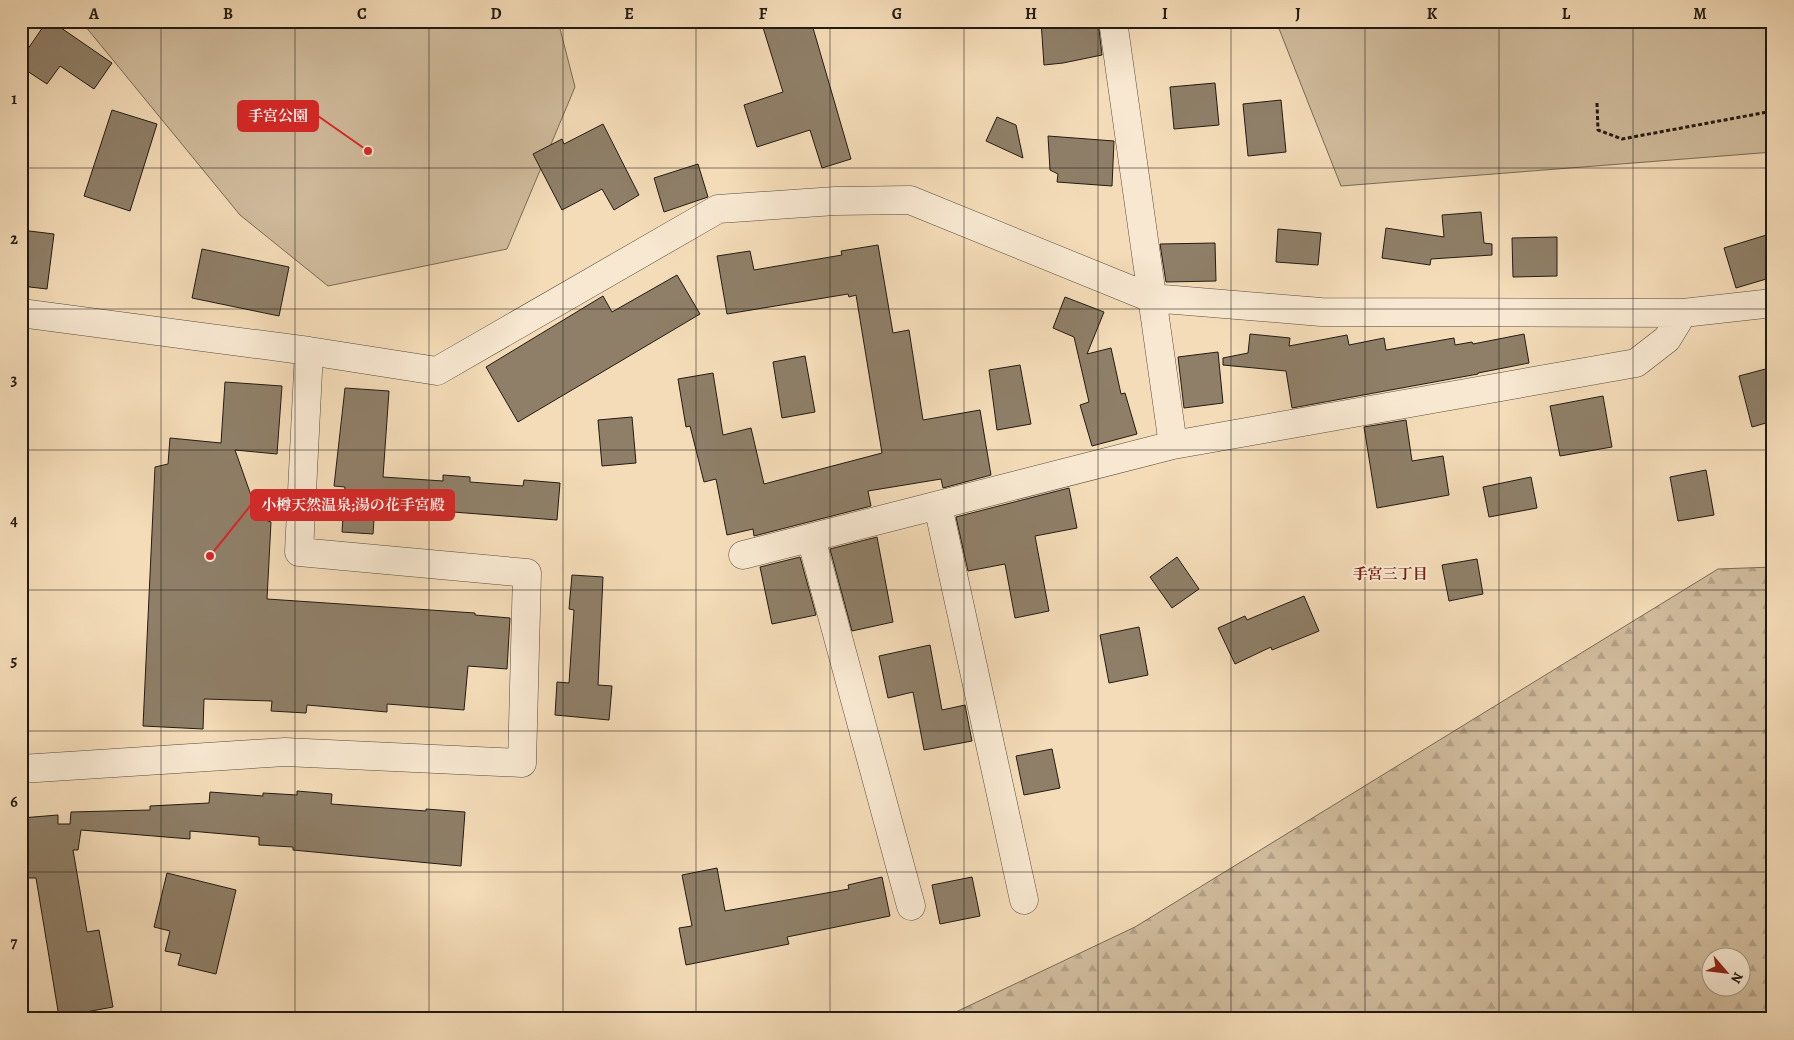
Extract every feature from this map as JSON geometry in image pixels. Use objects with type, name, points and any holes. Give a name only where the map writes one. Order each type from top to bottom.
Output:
[{"type":"street","points":[[1113,21],[1173,445]]},
{"type":"street","points":[[21,313],[309,351],[437,371],[718,209],[835,201],[910,200],[1151,298],[1321,312],[1683,313],[1773,303]]},
{"type":"street","points":[[743,555],[1173,445],[1636,364],[1667,340],[1683,313]]},
{"type":"street","points":[[21,769],[285,752],[522,763],[527,573],[299,552],[309,351]]},
{"type":"street","points":[[938,506],[1024,900]]},
{"type":"street","points":[[811,538],[911,906]]},
{"type":"path","points":[[1597,104],[1598,130],[1622,139],[1773,112]]},
{"type":"green space","points":[[81,21],[558,21],[575,87],[507,249],[328,286],[240,215]]},
{"type":"green space","points":[[1276,21],[1773,21],[1773,152],[1341,186]]},
{"type":"green space","points":[[1773,567],[1773,1019],[941,1019],[1135,927],[1718,569]]},
{"type":"building","points":[[47,21],[51,21],[112,63],[94,89],[60,66],[47,84],[21,67],[21,59]]},
{"type":"building","points":[[761,21],[811,21],[851,159],[822,168],[810,130],[757,147],[744,105],[783,92]]},
{"type":"building","points":[[1041,21],[1098,21],[1102,55],[1044,65]]},
{"type":"building","points":[[1215,83],[1219,125],[1174,129],[1170,87]]},
{"type":"building","points":[[1281,100],[1286,152],[1248,156],[1243,104]]},
{"type":"building","points":[[112,110],[157,124],[130,211],[84,196]]},
{"type":"building","points":[[997,117],[1016,125],[1023,158],[986,141]]},
{"type":"building","points":[[603,124],[639,195],[614,210],[602,189],[562,210],[533,154],[562,139],[564,144]]},
{"type":"building","points":[[1048,136],[1114,141],[1112,186],[1057,182],[1058,174],[1050,170]]},
{"type":"building","points":[[698,164],[708,197],[664,212],[654,178]]},
{"type":"building","points":[[1481,212],[1484,243],[1492,244],[1492,255],[1431,259],[1430,265],[1382,258],[1386,228],[1444,237],[1442,215]]},
{"type":"building","points":[[1278,229],[1321,233],[1318,265],[1276,262]]},
{"type":"building","points":[[21,230],[54,234],[47,289],[21,286]]},
{"type":"building","points":[[1773,233],[1773,277],[1736,288],[1724,248]]},
{"type":"building","points":[[1557,237],[1557,276],[1513,277],[1512,238]]},
{"type":"building","points":[[1215,243],[1216,281],[1166,282],[1160,244]]},
{"type":"building","points":[[878,245],[893,333],[909,330],[923,420],[980,410],[991,475],[943,488],[941,479],[868,491],[871,506],[754,536],[753,529],[727,535],[716,479],[704,482],[690,426],[686,427],[678,379],[713,373],[723,435],[751,428],[764,484],[882,453],[856,295],[849,297],[848,294],[727,314],[717,256],[750,251],[754,270],[842,255],[841,251]]},
{"type":"building","points":[[202,249],[289,267],[279,316],[192,298]]},
{"type":"building","points":[[677,275],[700,314],[518,422],[486,367],[603,296],[612,312]]},
{"type":"building","points":[[1065,297],[1104,312],[1087,354],[1111,348],[1121,394],[1125,393],[1137,434],[1092,446],[1080,405],[1089,402],[1074,337],[1053,328]]},
{"type":"building","points":[[1250,334],[1290,338],[1289,346],[1347,335],[1349,345],[1384,338],[1386,350],[1454,338],[1455,345],[1472,342],[1473,344],[1524,334],[1529,363],[1292,408],[1286,371],[1223,365],[1223,358],[1248,353]]},
{"type":"building","points":[[1218,352],[1223,403],[1184,408],[1178,357]]},
{"type":"building","points":[[805,356],[815,412],[782,418],[773,362]]},
{"type":"building","points":[[1020,365],[1031,424],[997,430],[989,370]]},
{"type":"building","points":[[1773,367],[1773,421],[1752,427],[1739,376]]},
{"type":"building","points":[[225,382],[282,386],[277,454],[235,450],[259,518],[271,522],[267,599],[475,613],[475,615],[510,618],[507,669],[468,666],[464,710],[387,704],[387,712],[307,705],[306,713],[271,711],[272,701],[204,699],[203,729],[143,726],[155,467],[168,464],[170,438],[221,443]]},
{"type":"building","points":[[345,388],[389,391],[383,477],[443,481],[443,475],[470,477],[470,482],[523,486],[524,480],[560,483],[557,520],[375,506],[373,534],[342,532],[345,487],[334,486]]},
{"type":"building","points":[[1603,396],[1612,447],[1560,456],[1550,406]]},
{"type":"building","points":[[632,417],[636,463],[602,466],[598,420]]},
{"type":"building","points":[[1406,420],[1412,461],[1443,456],[1449,495],[1377,508],[1364,427]]},
{"type":"building","points":[[1706,470],[1714,515],[1678,521],[1670,477]]},
{"type":"building","points":[[1531,477],[1537,508],[1489,517],[1483,487]]},
{"type":"building","points":[[1069,488],[1077,528],[1035,536],[1049,611],[1015,618],[1005,564],[968,571],[956,517]]},
{"type":"building","points":[[877,537],[893,622],[852,631],[830,549]]},
{"type":"building","points":[[800,557],[816,615],[772,624],[760,567]]},
{"type":"building","points":[[1177,557],[1199,589],[1172,608],[1150,577]]},
{"type":"building","points":[[1477,559],[1483,594],[1449,601],[1442,565]]},
{"type":"building","points":[[572,575],[603,577],[598,685],[612,686],[609,720],[555,715],[557,682],[569,683],[574,610],[569,609]]},
{"type":"building","points":[[1304,596],[1319,631],[1272,650],[1271,647],[1235,664],[1218,628],[1245,616],[1247,620]]},
{"type":"building","points":[[1139,627],[1148,675],[1109,683],[1100,635]]},
{"type":"building","points":[[930,645],[942,710],[965,705],[972,741],[924,750],[913,692],[888,698],[879,656]]},
{"type":"building","points":[[1052,749],[1060,788],[1024,795],[1016,756]]},
{"type":"building","points":[[297,791],[332,794],[331,804],[465,812],[461,866],[293,850],[293,847],[259,845],[259,837],[190,831],[190,839],[81,830],[78,850],[73,850],[87,932],[99,930],[113,1007],[59,1017],[36,878],[21,878],[21,818],[58,815],[58,824],[70,824],[71,812],[150,810],[150,806],[209,803],[210,792],[263,796],[263,793],[297,795]]},
{"type":"building","points":[[717,868],[725,911],[849,889],[848,885],[882,877],[890,916],[787,937],[789,944],[686,965],[679,928],[692,926],[682,875]]},
{"type":"building","points":[[167,873],[236,890],[216,974],[178,965],[181,954],[165,951],[170,931],[154,927]]},
{"type":"building","points":[[972,877],[980,916],[940,924],[932,885]]},
{"type":"place","name":"手宮公園","points":[[368,151]]},
{"type":"place","name":"小樽天然温泉;湯の花手宮殿","points":[[210,556]]},
{"type":"district","name":"手宮三丁目","points":[[1390,574]]}]
